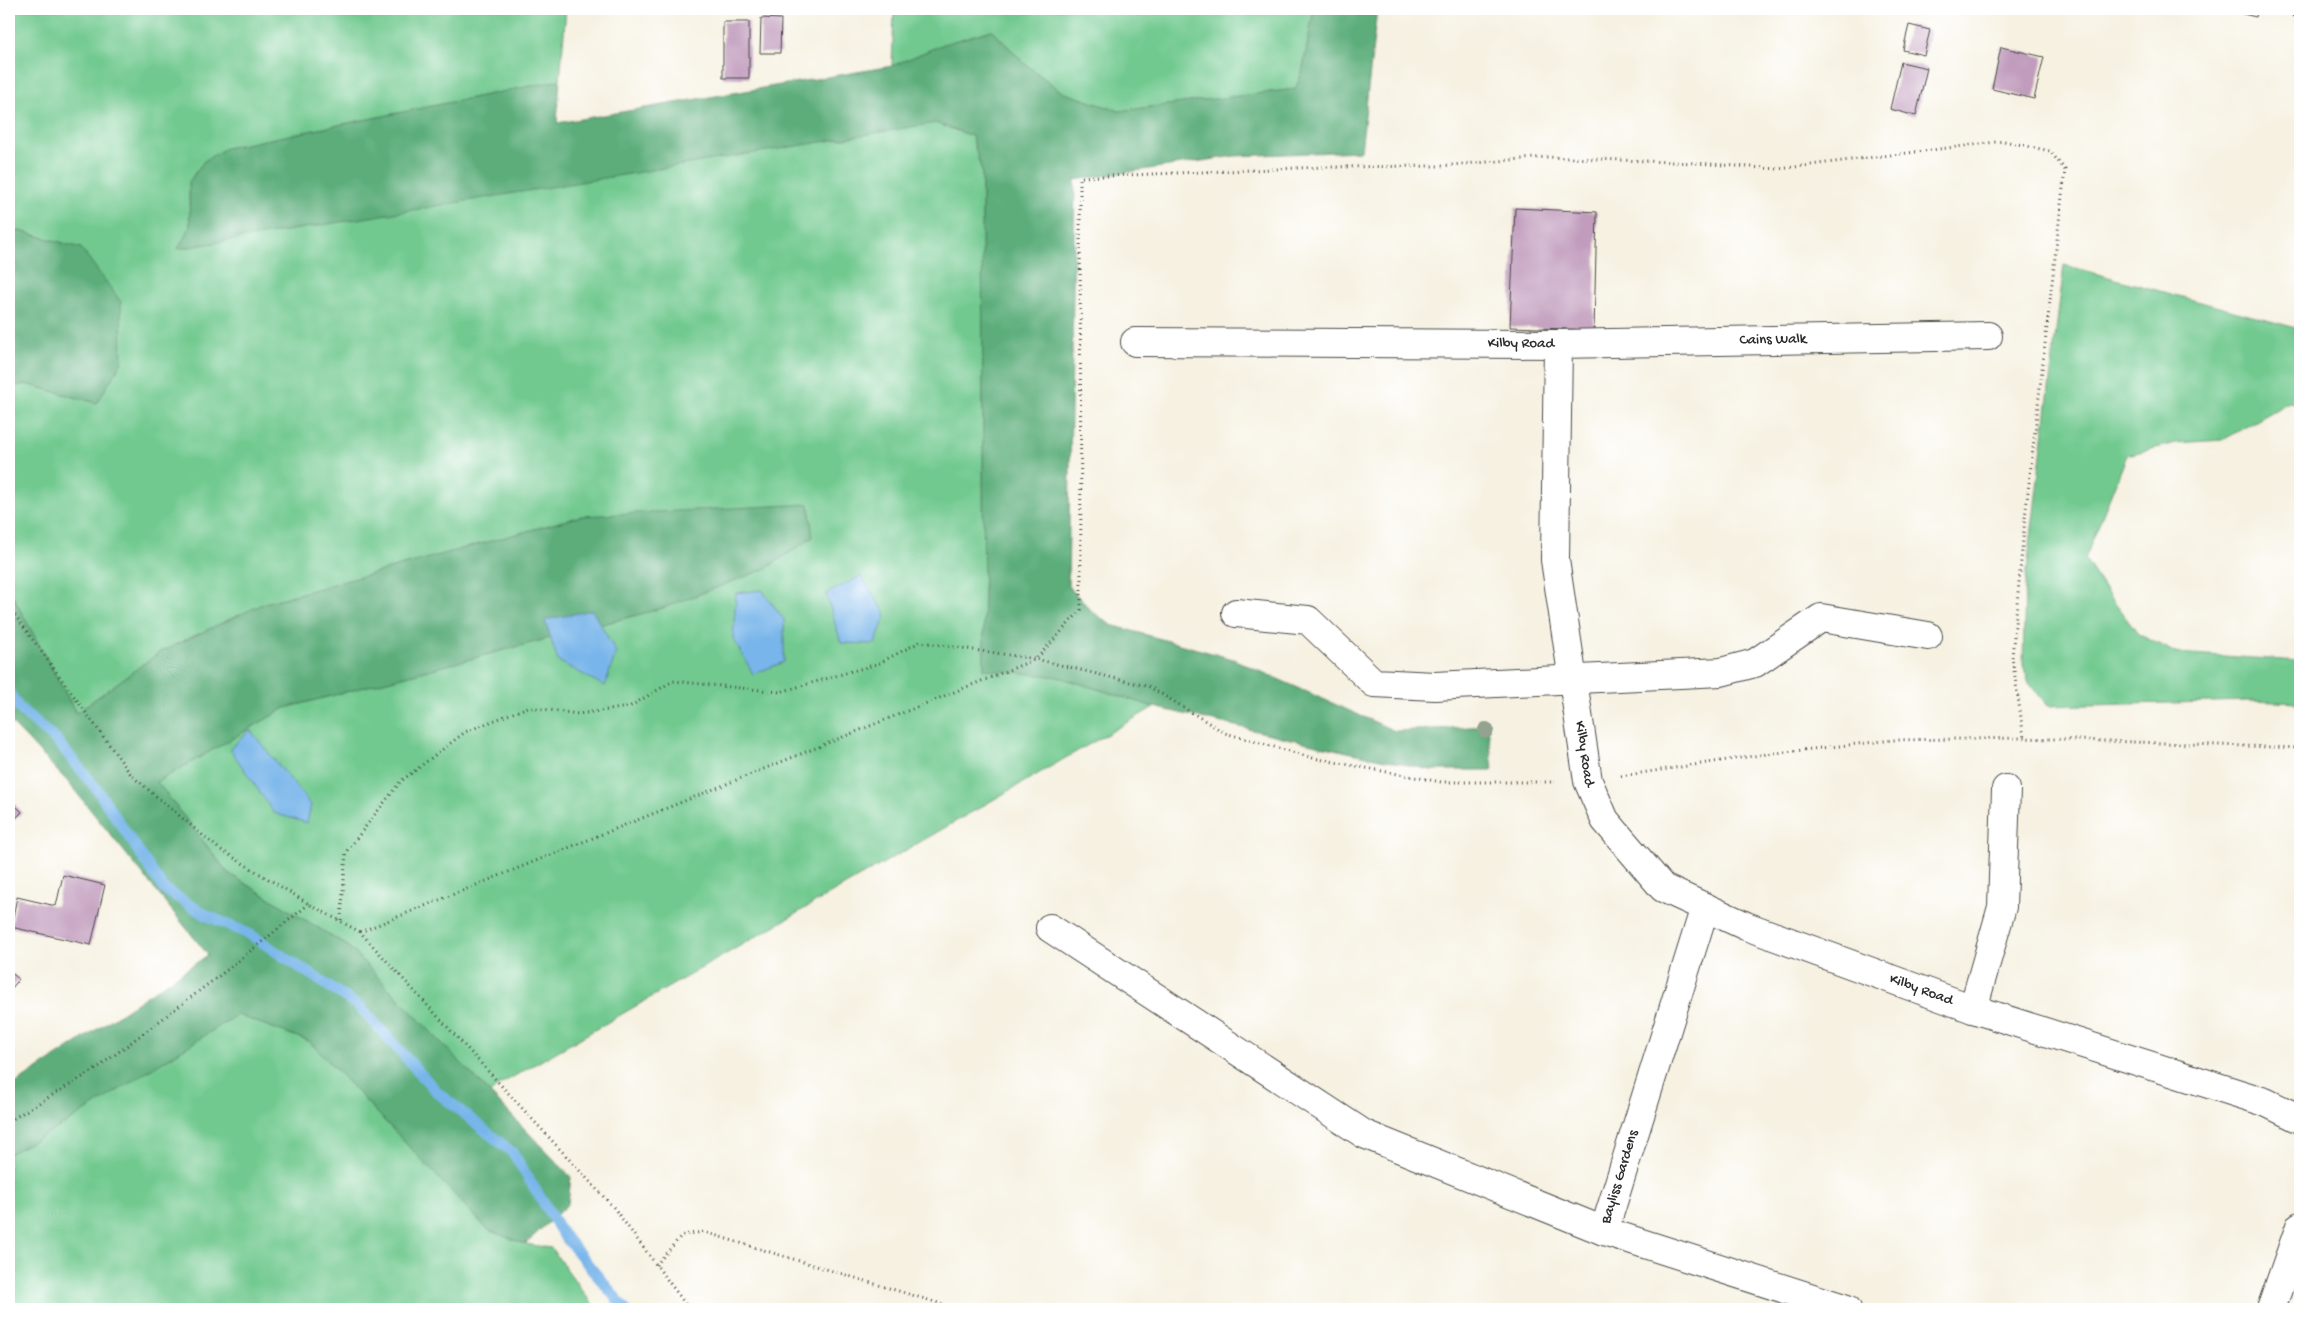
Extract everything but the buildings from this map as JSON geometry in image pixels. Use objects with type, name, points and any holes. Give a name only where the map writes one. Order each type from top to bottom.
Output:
[{"type":"street","name":"Cains Walk","points":[[1558,344],[1988,336]]},
{"type":"street","name":"Kilby Road","points":[[1134,342],[1558,344],[1555,560],[1588,781],[1605,820],[1663,888],[1746,926],[1973,1009],[2265,1102],[2300,1119]]},
{"type":"street","points":[[1236,613],[1308,620],[1374,683],[1435,686],[1574,681],[1721,672],[1755,663],[1822,618],[1928,636]]},
{"type":"street","points":[[1973,1009],[2002,907],[2006,789]]},
{"type":"street","name":"Bayliss Gardens","points":[[1705,907],[1604,1231],[1847,1309]]},
{"type":"street","points":[[1050,928],[1364,1134],[1604,1231]]},
{"type":"street","points":[[2271,1309],[2300,1226]]},
{"type":"path","points":[[360,932],[1036,659],[1081,610],[1080,177],[1324,166],[1440,166],[1546,157],[1696,163],[1778,169],[2004,140],[2050,151],[2065,170],[2025,518],[2012,657],[2024,738]]},
{"type":"path","points":[[9,607],[132,776],[218,848],[309,904],[360,932],[614,1208],[689,1309]]},
{"type":"path","points":[[341,920],[346,852],[400,782],[465,732],[528,707],[578,714],[629,707],[673,681],[780,692],[877,664],[920,642],[1036,659],[1150,687],[1224,733],[1313,758],[1441,782],[1588,781],[1767,754],[1893,740],[2024,738],[2300,748]]},
{"type":"path","points":[[9,1122],[96,1069],[223,973],[309,904]]},
{"type":"path","points":[[656,1265],[682,1235],[704,1232],[951,1305],[958,1309]]},
{"type":"green space","points":[[14,9],[566,9],[560,80],[226,148],[202,164],[195,172],[189,199],[190,227],[935,123],[972,136],[982,172],[984,668],[1059,677],[1154,707],[499,1085],[490,1094],[348,946],[228,873],[157,782],[285,708],[663,608],[765,569],[813,537],[582,516],[265,603],[160,652],[76,713],[11,593],[9,584],[9,387],[26,384],[97,403],[81,248],[9,228],[9,35]]},
{"type":"green space","points":[[894,9],[1314,9],[1302,73],[1296,89],[1119,111],[1062,92],[1024,63],[992,30],[944,44],[892,66]]},
{"type":"green space","points":[[1314,9],[1377,9],[1361,151],[1235,156],[1075,180],[1068,586],[1093,612],[1111,625],[1233,659],[1395,731],[1488,726],[1493,770],[1431,770],[1154,707],[1059,677],[984,669],[982,172],[972,136],[935,123],[178,249],[190,227],[189,182],[204,161],[226,148],[560,80],[557,123],[892,66],[944,44],[992,30],[1024,63],[1062,92],[1119,111],[1295,89],[1302,73]]},
{"type":"green space","points":[[9,228],[81,248],[121,302],[122,362],[97,403],[26,384],[9,387]]},
{"type":"green space","points":[[2064,265],[2300,329],[2300,404],[2289,402],[2223,440],[2176,443],[2127,455],[2085,559],[2110,597],[2138,634],[2176,653],[2300,661],[2300,703],[2250,701],[2048,706],[2029,683],[2023,665],[2025,586]]},
{"type":"green space","points":[[809,504],[813,537],[765,569],[663,608],[285,708],[157,782],[228,873],[348,946],[571,1177],[568,1204],[525,1244],[488,1230],[309,1041],[237,1015],[65,1124],[9,1154],[9,1088],[208,955],[67,781],[9,720],[9,584],[11,593],[76,713],[160,652],[265,603],[582,516]]},
{"type":"green space","points":[[237,1015],[309,1041],[488,1230],[525,1244],[551,1248],[596,1309],[9,1309],[9,1154],[65,1123]]},
{"type":"water","points":[[861,576],[886,614],[875,644],[841,643],[826,594]]},
{"type":"water","points":[[762,590],[784,620],[784,662],[753,674],[733,638],[736,593]]},
{"type":"water","points":[[592,610],[616,652],[605,686],[558,661],[545,620]]},
{"type":"water","points":[[250,730],[311,805],[307,823],[274,813],[230,749]]},
{"type":"waterway","points":[[9,693],[19,708],[57,741],[96,788],[164,889],[206,915],[251,935],[360,1007],[437,1092],[513,1153],[562,1233],[625,1309]]}]
